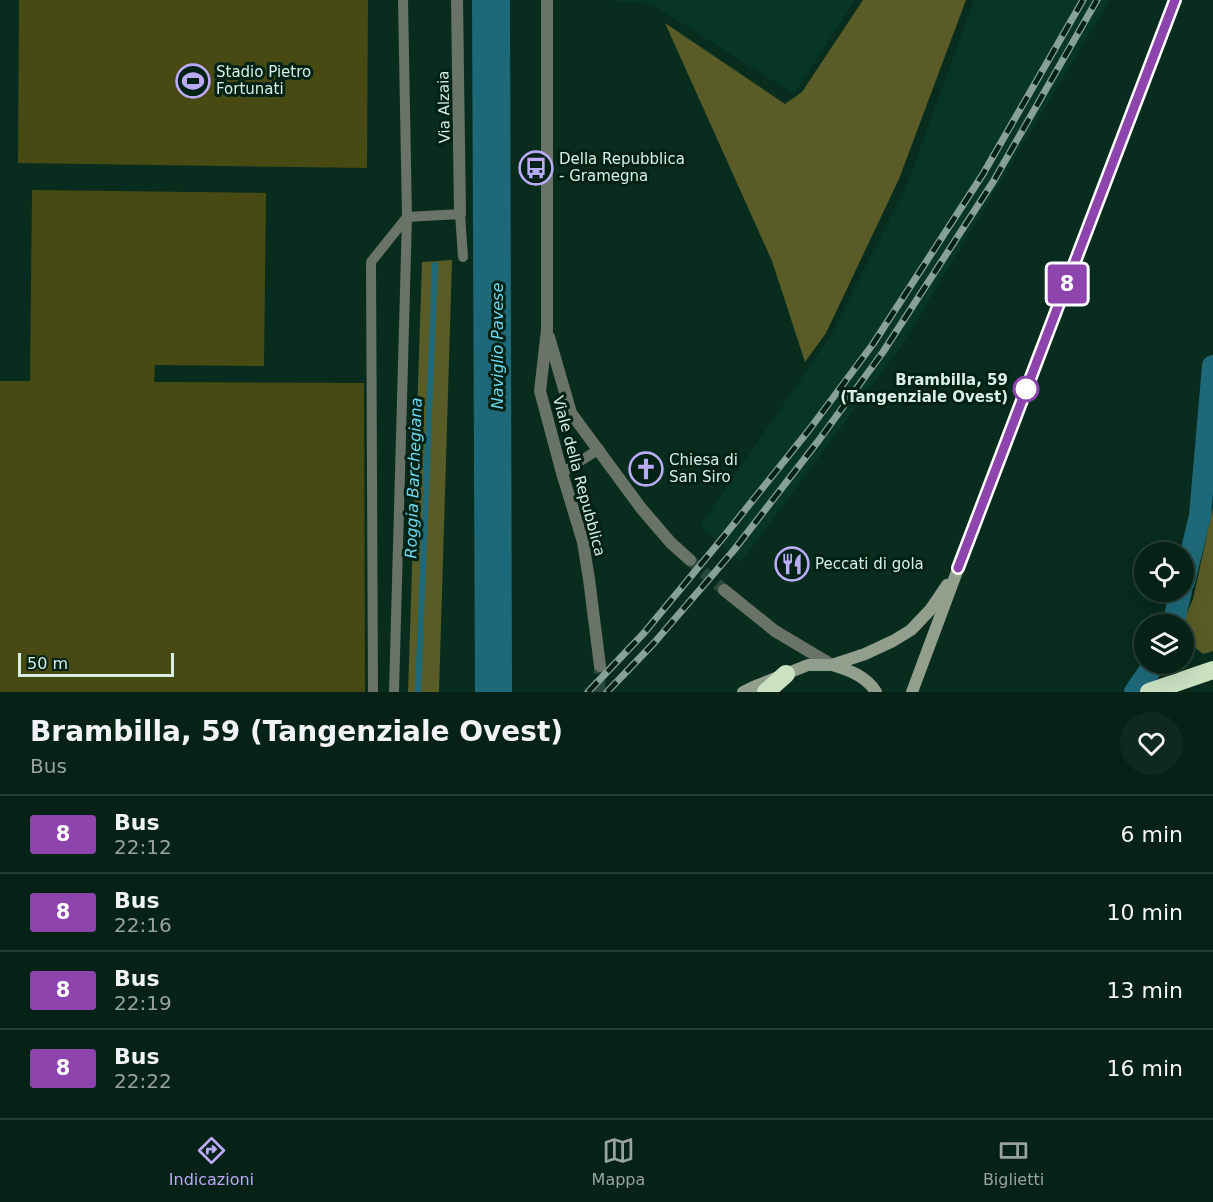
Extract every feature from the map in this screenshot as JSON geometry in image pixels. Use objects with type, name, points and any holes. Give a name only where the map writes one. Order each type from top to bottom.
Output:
[{"type":"highway","points":[[1149,692],[1213,670]]},
{"type":"highway","points":[[766,692],[786,674]]},
{"type":"main road","points":[[912,692],[1175,0]]},
{"type":"main road","points":[[832,665],[865,654],[911,630],[930,610],[958,568]]},
{"type":"main road","points":[[743,692],[808,665],[832,665],[855,672],[876,692]]},
{"type":"street","name":"Via Alzaia","points":[[458,0],[460,214]]},
{"type":"street","name":"Viale della Repubblica","points":[[547,0],[547,330],[540,391],[583,542],[600,666]]},
{"type":"street","name":"Viale della Repubblica","points":[[547,330],[572,413],[641,508],[671,543],[690,560]]},
{"type":"street","points":[[724,590],[775,631],[832,665]]},
{"type":"lane","points":[[394,692],[406,217],[403,0]]},
{"type":"lane","points":[[373,692],[371,262],[406,217],[460,214],[463,257]]},
{"type":"lane","points":[[562,472],[599,449]]},
{"type":"shaded area","name":"Stadio Pietro Fortunati","points":[[19,0],[368,0],[367,168],[18,163]]},
{"type":"shaded area","points":[[606,0],[855,0],[794,94],[651,4]]},
{"type":"shaded area","points":[[863,0],[966,0],[899,179],[826,333],[805,362],[772,261],[665,23],[785,104],[802,92]]},
{"type":"shaded area","points":[[974,0],[1110,0],[903,344],[741,562],[700,526],[831,335],[908,182]]},
{"type":"shaded area","points":[[32,190],[266,193],[264,366],[155,365],[154,382],[364,383],[365,692],[0,692],[0,381],[30,381]]},
{"type":"shaded area","points":[[452,260],[439,692],[408,692],[422,262]]},
{"type":"shaded area","points":[[1213,507],[1213,651],[1203,654],[1194,646],[1194,614],[1186,614],[1192,602],[1194,602]]},
{"type":"water","name":"Naviglio Pavese","points":[[472,0],[510,0],[512,692],[475,692]]},
{"type":"waterway","name":"Roggia Barchegiana","points":[[418,692],[435,265]]},
{"type":"waterway","points":[[1194,542],[1200,516],[1213,366]]},
{"type":"waterway","points":[[1175,614],[1178,602]]},
{"type":"waterway","points":[[1135,692],[1147,674]]},
{"type":"tunnel","points":[[690,560],[724,590]]},
{"type":"tunnel","points":[[599,692],[600,666]]},
{"type":"railway","points":[[588,692],[644,633],[721,540],[809,430],[873,344],[983,174],[1083,0]]},
{"type":"railway","points":[[607,692],[654,643],[734,550],[883,352],[993,182],[1097,0]]},
{"type":"bus line","name":"8","points":[[958,568],[1175,0]]},
{"type":"place","name":"Stadio Pietro Fortunati","points":[[193,81]]},
{"type":"place","name":"Della Repubblica - Gramegna","points":[[536,168]]},
{"type":"place","name":"Brambilla, 59 (Tangenziale Ovest)","points":[[1026,389]]},
{"type":"place","name":"Chiesa di San Siro","points":[[646,469]]},
{"type":"place","name":"Peccati di gola","points":[[792,564]]}]
